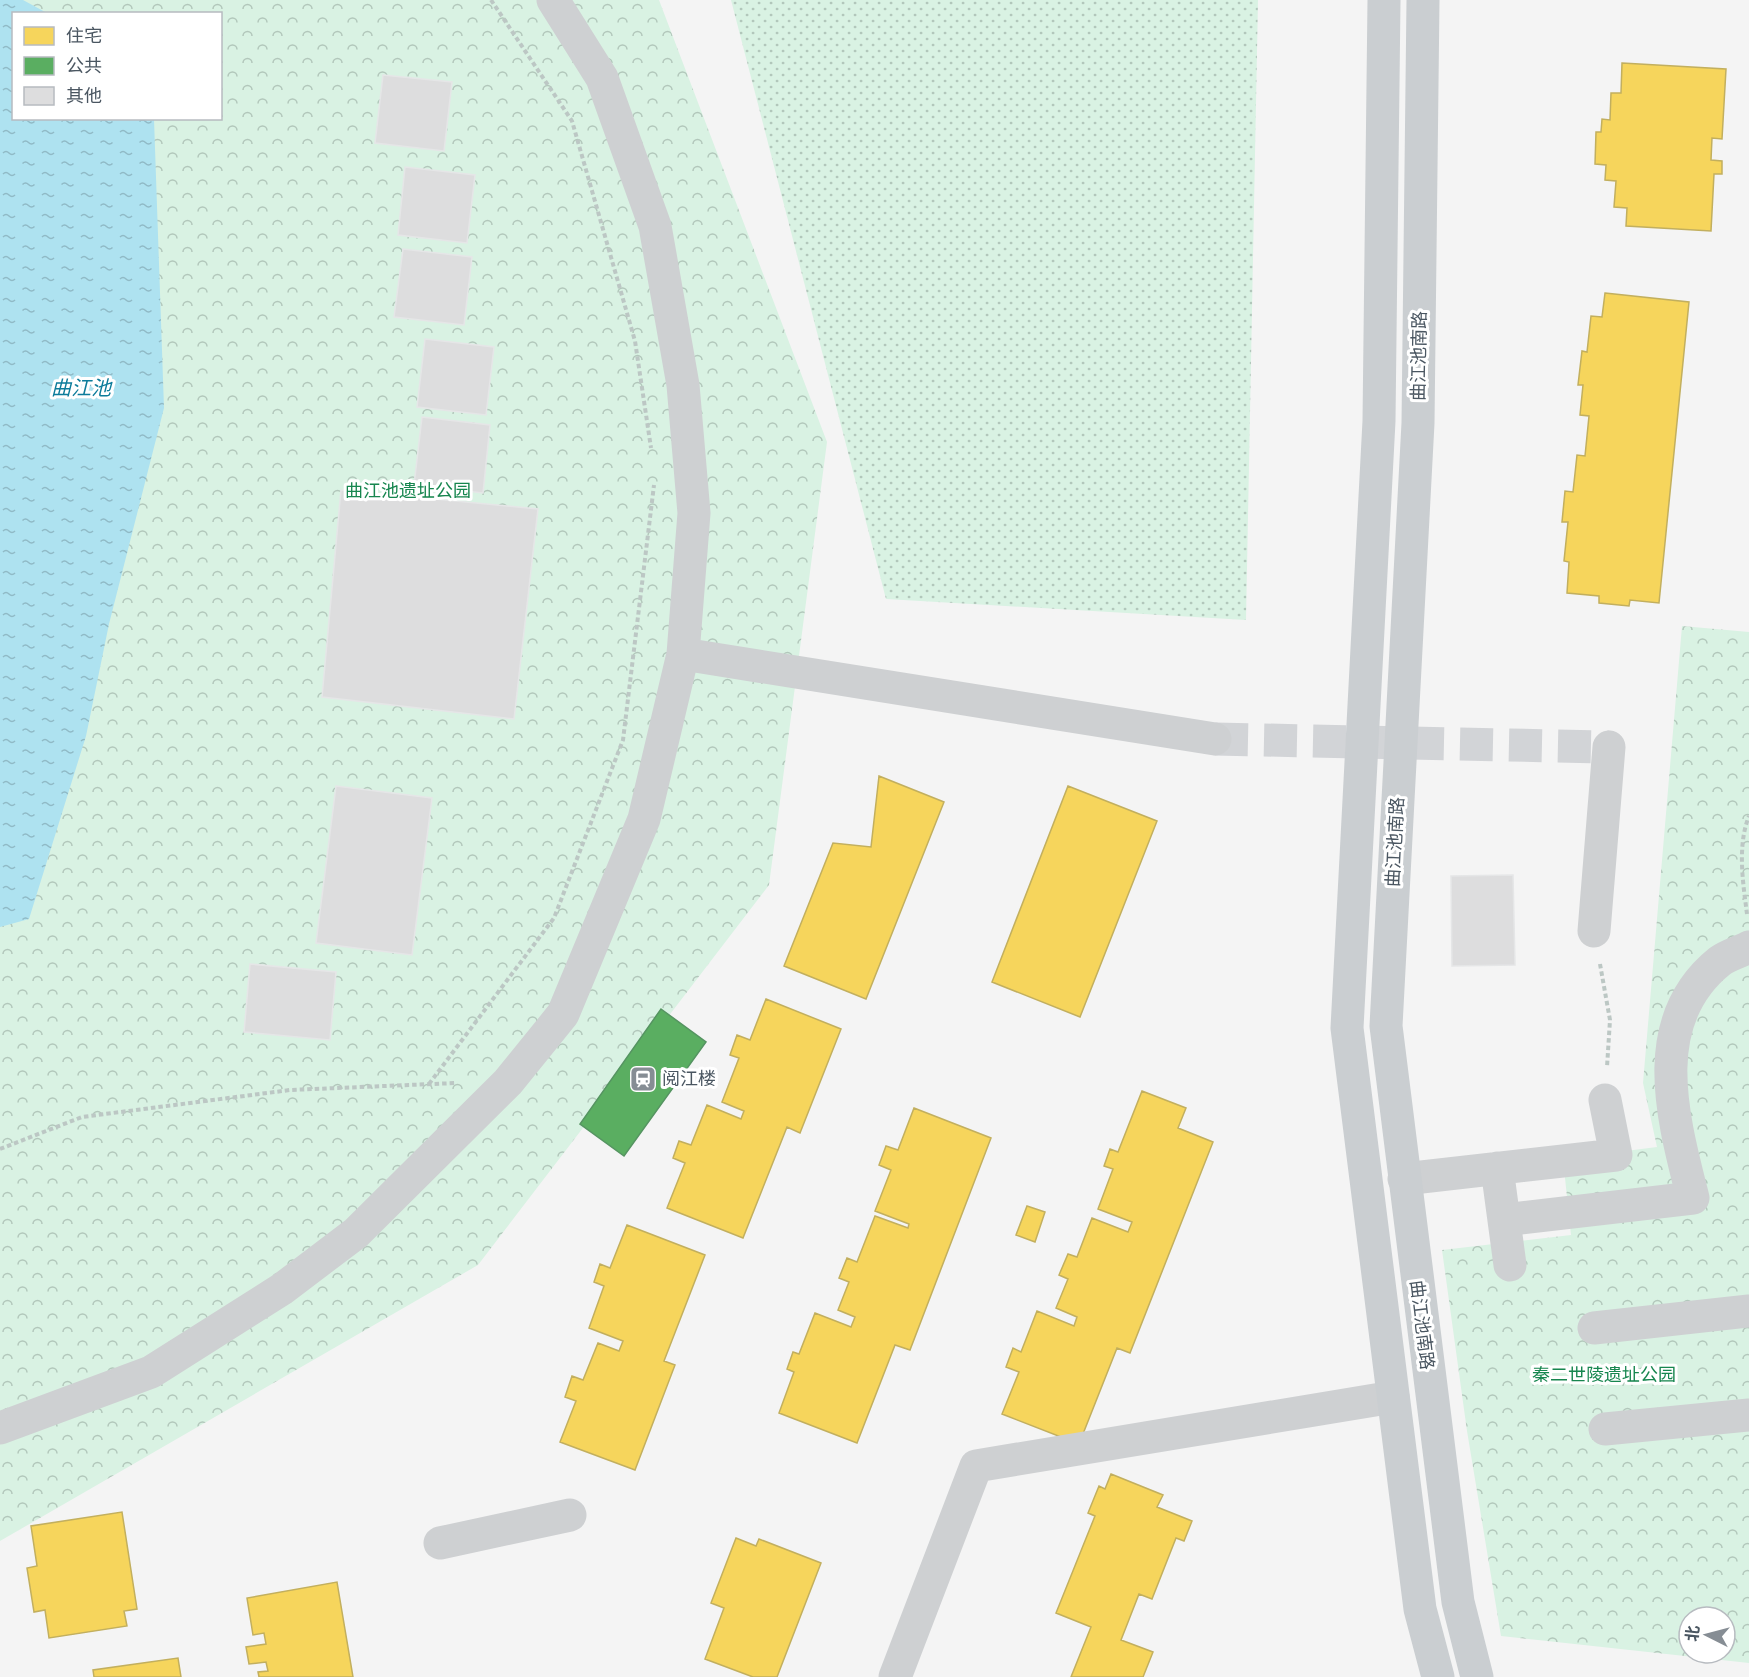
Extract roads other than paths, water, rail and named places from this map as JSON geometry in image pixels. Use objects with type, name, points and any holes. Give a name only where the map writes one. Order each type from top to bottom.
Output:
[{"type":"main road","name":"曲江池南路","points":[[1384,0],[1379,421],[1347,1028],[1420,1609],[1438,1677]]},
{"type":"main road","name":"曲江池南路","points":[[1423,0],[1418,423],[1386,1026],[1458,1602],[1477,1677]]},
{"type":"street","points":[[0,1428],[152,1372],[282,1289],[356,1233],[508,1082],[563,1014],[644,819],[683,654],[694,513],[683,385],[655,226],[602,78],[553,0]]},
{"type":"street","points":[[683,654],[1215,739]]},
{"type":"street","points":[[1594,931],[1609,747]]},
{"type":"street","points":[[1504,1220],[1693,1198],[1679,1144],[1671,1096],[1670,1079],[1677,1020],[1695,985],[1748,933]]},
{"type":"street","points":[[1605,1100],[1626,1204]]},
{"type":"street","points":[[1404,1179],[1616,1155]]},
{"type":"street","points":[[1497,1168],[1510,1265]]},
{"type":"street","points":[[1594,1328],[1749,1311]]},
{"type":"street","points":[[895,1677],[976,1466],[1393,1397]]},
{"type":"street","points":[[1605,1429],[1749,1415]]},
{"type":"street","points":[[440,1543],[570,1515]]},
{"type":"water","name":"曲江池","points":[[0,0],[23,0],[45,12],[12,12],[12,120],[154,120],[164,408],[109,624],[86,736],[29,919],[0,927]]},
{"type":"tunnel","points":[[1215,739],[1609,747]]},
{"type":"place","name":"阅江楼","points":[[643,1079]]},
{"type":"park label","name":"曲江池遗址公园","points":[[408,491]]},
{"type":"park label","name":"秦二世陵遗址公园","points":[[1604,1375]]}]
